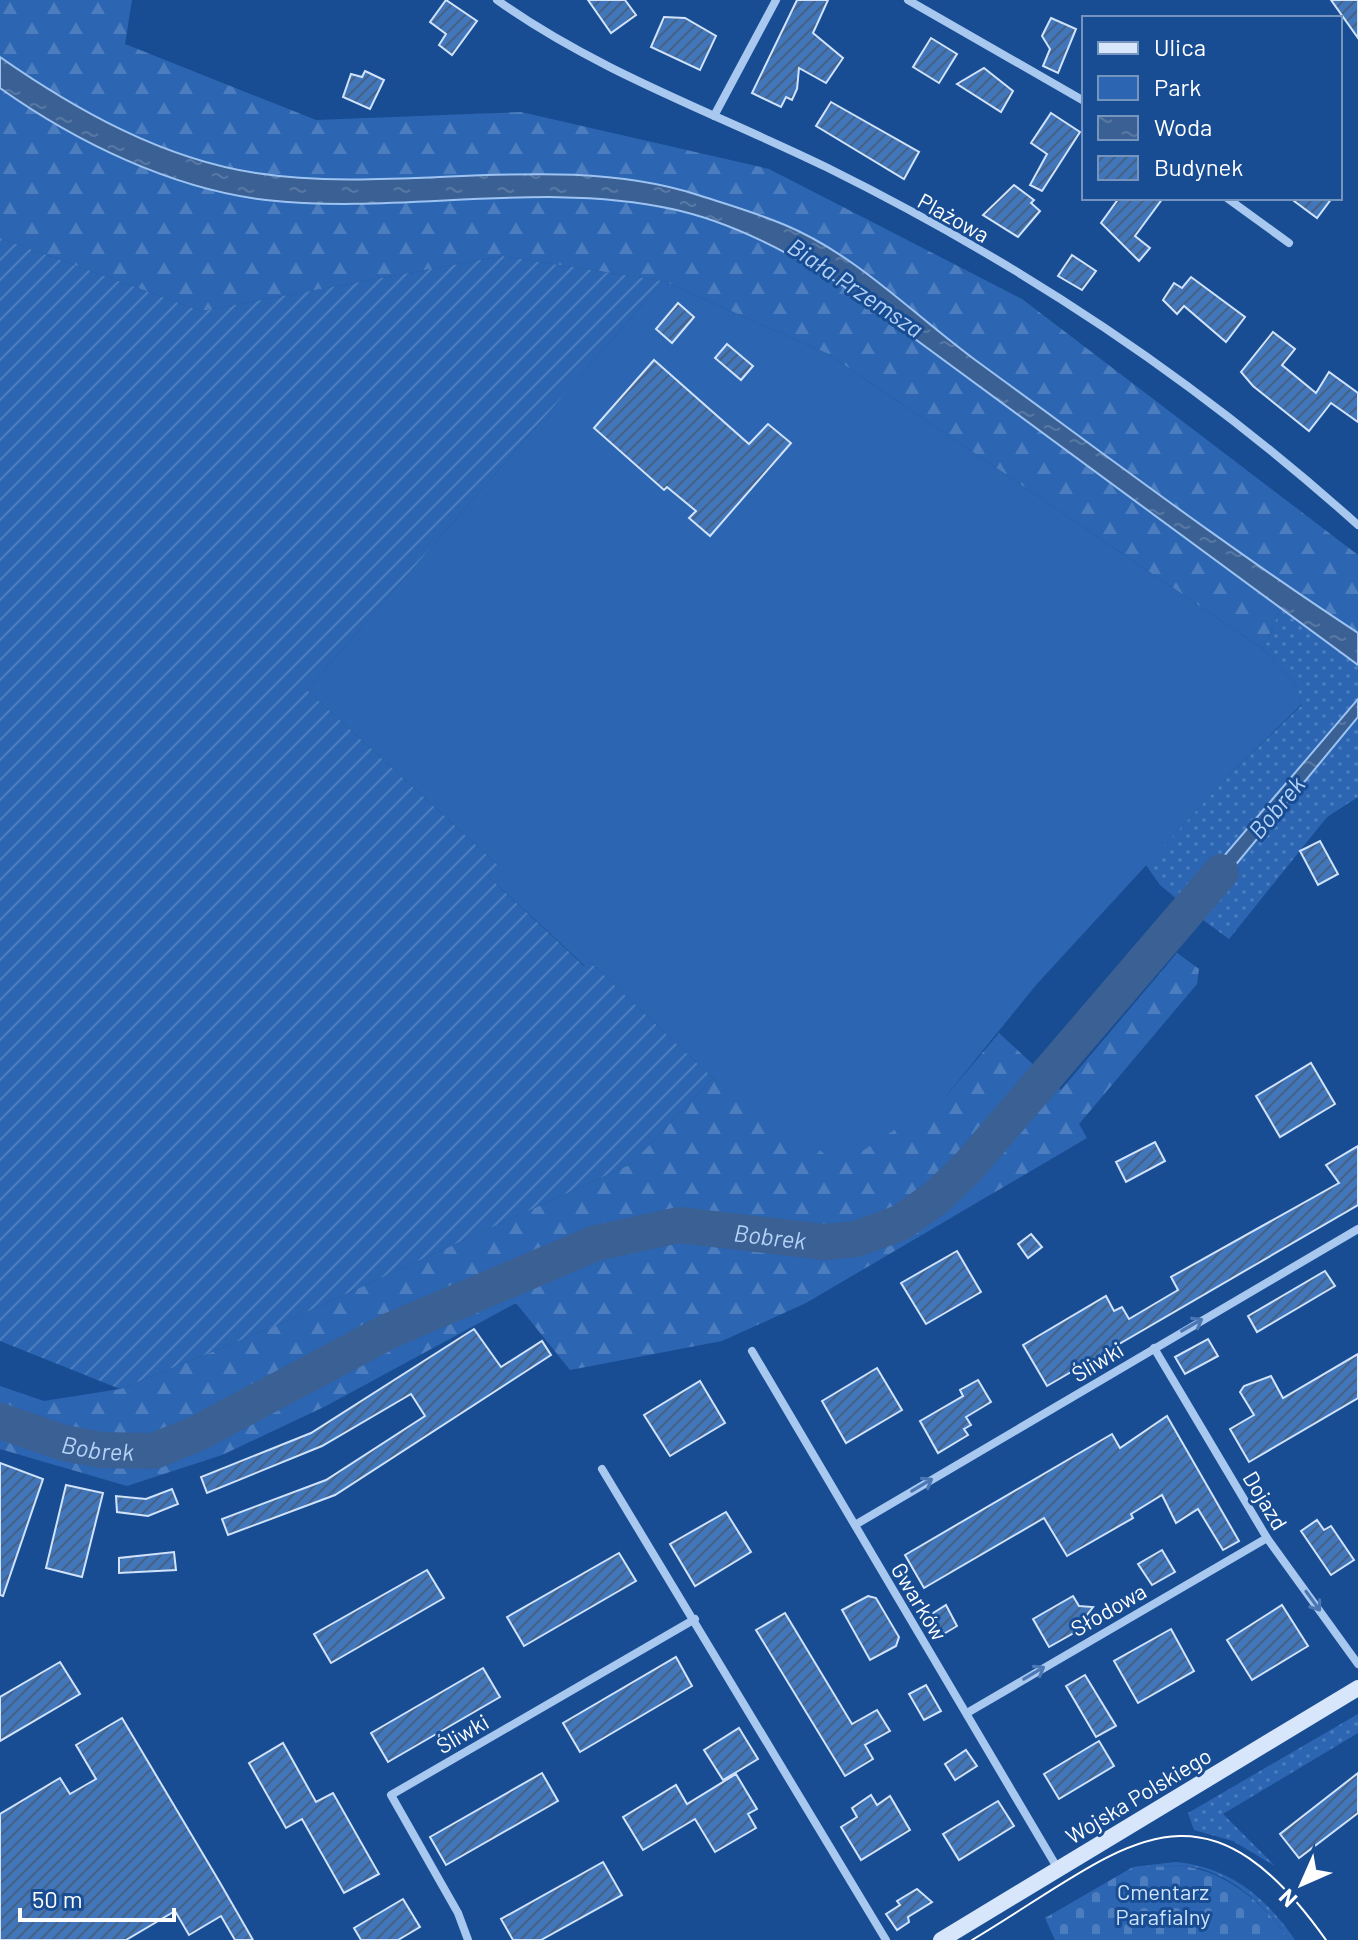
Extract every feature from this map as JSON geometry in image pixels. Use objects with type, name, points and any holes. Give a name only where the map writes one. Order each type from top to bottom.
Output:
[{"type":"main road","name":"Wojska Polskiego","points":[[941,1940],[1358,1688]]},
{"type":"street","name":"Plażowa","points":[[497,0],[602,65],[826,168],[1045,289],[1209,399],[1358,525]]},
{"type":"street","points":[[714,116],[776,0]]},
{"type":"street","points":[[908,0],[1082,100]]},
{"type":"street","points":[[1230,200],[1289,243]]},
{"type":"street","name":"Śliwki","points":[[855,1525],[1358,1229]]},
{"type":"street","name":"Dojazd","points":[[1154,1348],[1267,1538],[1358,1664]]},
{"type":"street","name":"Gwarków","points":[[752,1351],[1058,1869]]},
{"type":"street","points":[[602,1469],[886,1940]]},
{"type":"street","name":"Słodowa","points":[[967,1713],[1267,1538]]},
{"type":"street","name":"Śliwki","points":[[468,1940],[458,1913],[391,1795],[695,1619]]},
{"type":"green space","points":[[0,0],[132,0],[125,44],[316,120],[521,112],[769,169],[1022,299],[1358,555],[1358,633],[1214,534],[978,362],[861,269],[785,225],[698,195],[645,182],[590,176],[310,178],[221,166],[122,130],[59,96],[0,57]]},
{"type":"green space","points":[[0,88],[60,127],[126,160],[161,174],[231,194],[317,204],[571,197],[672,209],[717,222],[782,251],[843,286],[1281,608],[1263,649],[828,354],[663,281],[502,256],[201,311],[0,238]]},
{"type":"green space","points":[[0,238],[201,311],[502,256],[663,281],[307,690],[499,866],[488,876],[584,966],[590,962],[713,1078],[631,1164],[271,1328],[120,1389],[0,1341]]},
{"type":"green space","points":[[663,281],[828,354],[1263,649],[1296,685],[1302,704],[1232,772],[1036,985],[946,1096],[841,1165],[713,1078],[590,962],[585,966],[488,876],[498,865],[307,690]]},
{"type":"green space","points":[[1281,608],[1358,665],[1358,699],[1183,904],[1160,885],[1146,865],[1232,772],[1302,705],[1296,685],[1263,649]]},
{"type":"green space","points":[[1358,717],[1358,797],[1327,817],[1229,939],[1195,914]]},
{"type":"green space","points":[[1177,953],[1199,969],[1197,984],[1079,1124],[1087,1138],[806,1303],[722,1341],[570,1370],[516,1303],[326,1406],[222,1455],[127,1486],[0,1449],[0,1386],[44,1401],[120,1389],[271,1328],[631,1164],[713,1078],[841,1161],[946,1096],[999,1033],[1061,1090]]},
{"type":"green space","points":[[1358,1714],[1358,1733],[1223,1814],[1275,1866],[1233,1841],[1194,1830],[1188,1813]]},
{"type":"green space","points":[[1175,1862],[1212,1870],[1244,1886],[1271,1910],[1295,1940],[1290,1940],[1258,1902],[1216,1874],[1184,1866],[1133,1867]]},
{"type":"green space","name":"Cmentarz Parafialny","points":[[1182,1866],[1214,1875],[1243,1891],[1290,1940],[1055,1940],[1045,1918],[1133,1867]]},
{"type":"water","name":"Biała Przemsza","points":[[0,57],[59,96],[122,130],[221,166],[310,178],[590,176],[645,182],[698,195],[785,225],[861,269],[978,362],[1261,568],[1358,633],[1358,665],[843,286],[782,251],[739,231],[672,209],[571,197],[317,204],[231,194],[161,174],[60,127],[0,88]]},
{"type":"water","points":[[1358,699],[1358,717],[1195,914],[1183,904]]},
{"type":"building","points":[[446,0],[477,21],[452,55],[439,45],[446,34],[430,22]]},
{"type":"building","points":[[588,0],[625,0],[636,15],[611,33]]},
{"type":"building","points":[[797,0],[828,0],[813,33],[843,58],[826,83],[799,68],[797,89],[792,100],[786,97],[781,107],[752,93]]},
{"type":"building","points":[[1331,0],[1358,0],[1358,38]]},
{"type":"building","points":[[664,17],[685,18],[716,36],[700,70],[651,47]]},
{"type":"building","points":[[1051,18],[1076,29],[1058,73],[1043,66],[1050,49],[1042,36]]},
{"type":"building","points":[[931,38],[957,54],[939,83],[913,67]]},
{"type":"building","points":[[984,68],[1013,91],[1001,112],[957,84]]},
{"type":"building","points":[[365,71],[384,80],[370,109],[343,97],[351,74],[362,77]]},
{"type":"building","points":[[831,102],[919,152],[904,179],[816,126]]},
{"type":"building","points":[[1051,113],[1080,132],[1042,191],[1030,185],[1047,154],[1031,143]]},
{"type":"building","points":[[1014,185],[1034,200],[1031,203],[1040,211],[1018,237],[983,215]]},
{"type":"building","points":[[1118,200],[1162,200],[1135,236],[1150,248],[1139,261],[1101,223]]},
{"type":"building","points":[[1293,200],[1330,200],[1317,218]]},
{"type":"building","points":[[1072,255],[1096,271],[1082,290],[1058,276]]},
{"type":"building","points":[[1191,277],[1245,317],[1226,342],[1184,306],[1177,314],[1163,300],[1174,283],[1182,288]]},
{"type":"building","points":[[678,303],[694,317],[672,343],[656,329]]},
{"type":"building","points":[[1273,332],[1295,349],[1282,365],[1316,393],[1329,372],[1358,393],[1358,422],[1331,403],[1309,431],[1253,386],[1241,372]]},
{"type":"building","points":[[727,344],[753,366],[741,380],[715,358]]},
{"type":"building","points":[[654,360],[749,444],[768,424],[791,443],[710,536],[689,518],[696,511],[667,487],[664,490],[594,428]]},
{"type":"building","points":[[1320,841],[1338,874],[1318,885],[1300,851]]},
{"type":"building","points":[[1311,1063],[1335,1104],[1280,1137],[1256,1096]]},
{"type":"building","points":[[1155,1142],[1165,1161],[1126,1182],[1116,1162]]},
{"type":"building","points":[[1358,1146],[1358,1205],[1047,1386],[1023,1345],[1106,1296],[1114,1311],[1122,1307],[1129,1319],[1178,1290],[1171,1277],[1339,1183],[1326,1165]]},
{"type":"building","points":[[1031,1234],[1042,1247],[1028,1258],[1018,1244]]},
{"type":"building","points":[[957,1251],[981,1292],[926,1324],[901,1283]]},
{"type":"building","points":[[1325,1271],[1335,1286],[1257,1332],[1248,1316]]},
{"type":"building","points":[[474,1329],[501,1367],[542,1341],[551,1355],[335,1495],[228,1535],[222,1519],[326,1480],[425,1416],[411,1394],[322,1446],[207,1493],[201,1477],[311,1433]]},
{"type":"building","points":[[1208,1339],[1218,1356],[1185,1374],[1175,1357]]},
{"type":"building","points":[[1358,1354],[1358,1398],[1249,1462],[1230,1429],[1254,1415],[1240,1392],[1244,1386],[1271,1376],[1283,1398]]},
{"type":"building","points":[[877,1368],[902,1410],[846,1443],[822,1401]]},
{"type":"building","points":[[978,1380],[991,1402],[966,1417],[971,1425],[964,1429],[968,1435],[938,1453],[920,1421],[963,1396],[960,1390]]},
{"type":"building","points":[[700,1381],[725,1423],[670,1456],[644,1415]]},
{"type":"building","points":[[1167,1416],[1239,1541],[1223,1550],[1198,1509],[1176,1523],[1162,1495],[1131,1514],[1133,1518],[1067,1556],[1044,1518],[924,1588],[905,1555],[1112,1434],[1120,1448]]},
{"type":"building","points":[[0,1463],[43,1479],[3,1596],[0,1595]]},
{"type":"building","points":[[66,1485],[103,1493],[82,1577],[46,1568]]},
{"type":"building","points":[[172,1489],[178,1504],[148,1516],[117,1512],[116,1496],[146,1499]]},
{"type":"building","points":[[726,1512],[751,1552],[695,1586],[670,1544]]},
{"type":"building","points":[[1317,1520],[1324,1530],[1331,1526],[1354,1560],[1331,1575],[1301,1531]]},
{"type":"building","points":[[1162,1550],[1175,1572],[1152,1585],[1138,1564]]},
{"type":"building","points":[[174,1552],[176,1570],[119,1573],[119,1558]]},
{"type":"building","points":[[619,1553],[636,1581],[524,1646],[507,1617]]},
{"type":"building","points":[[427,1570],[444,1598],[331,1663],[314,1634]]},
{"type":"building","points":[[868,1596],[876,1598],[899,1637],[896,1646],[870,1660],[842,1610]]},
{"type":"building","points":[[1073,1596],[1079,1606],[1093,1607],[1072,1634],[1049,1647],[1033,1619]]},
{"type":"building","points":[[946,1605],[957,1626],[942,1635],[930,1615]]},
{"type":"building","points":[[1282,1605],[1308,1646],[1252,1680],[1227,1640]]},
{"type":"building","points":[[785,1613],[852,1724],[877,1710],[890,1731],[865,1745],[873,1759],[845,1776],[756,1630]]},
{"type":"building","points":[[1171,1629],[1194,1671],[1138,1703],[1114,1661]]},
{"type":"building","points":[[676,1657],[692,1686],[580,1752],[563,1723]]},
{"type":"building","points":[[60,1662],[80,1694],[0,1741],[0,1697]]},
{"type":"building","points":[[483,1668],[500,1697],[388,1762],[371,1733]]},
{"type":"building","points":[[1085,1675],[1116,1726],[1096,1737],[1066,1686]]},
{"type":"building","points":[[926,1685],[941,1711],[924,1720],[909,1694]]},
{"type":"building","points":[[122,1718],[253,1940],[235,1940],[221,1916],[189,1935],[175,1911],[126,1940],[0,1940],[0,1814],[60,1778],[70,1794],[96,1779],[76,1745]]},
{"type":"building","points":[[739,1728],[758,1759],[723,1780],[704,1750]]},
{"type":"building","points":[[1099,1741],[1114,1766],[1059,1799],[1044,1774]]},
{"type":"building","points":[[283,1743],[316,1802],[333,1793],[379,1874],[344,1893],[302,1819],[286,1828],[249,1763]]},
{"type":"building","points":[[966,1750],[977,1766],[955,1780],[945,1764]]},
{"type":"building","points":[[542,1773],[558,1801],[446,1865],[430,1837]]},
{"type":"building","points":[[1358,1773],[1358,1813],[1299,1858],[1280,1834]]},
{"type":"building","points":[[736,1774],[757,1809],[748,1814],[756,1828],[715,1852],[695,1819],[643,1850],[623,1817],[676,1785],[687,1804]]},
{"type":"building","points":[[871,1795],[877,1805],[890,1796],[910,1830],[861,1860],[841,1827],[857,1817],[852,1808]]},
{"type":"building","points":[[998,1801],[1014,1826],[959,1860],[943,1834]]},
{"type":"building","points":[[603,1862],[622,1895],[541,1940],[513,1940],[501,1919]]},
{"type":"building","points":[[917,1889],[932,1902],[908,1917],[909,1922],[897,1930],[886,1914],[900,1905],[897,1901]]},
{"type":"building","points":[[403,1899],[420,1927],[398,1940],[361,1940],[354,1928]]},
{"type":"waterway","name":"Bobrek","points":[[0,1421],[64,1443],[101,1450],[154,1451],[198,1433],[389,1331],[596,1243],[679,1225],[825,1242],[856,1239],[900,1223],[937,1197],[969,1166],[1221,872]]},
{"type":"tram line","points":[[972,1940],[1116,1853],[1157,1839],[1197,1837],[1238,1851],[1280,1884],[1326,1940]]}]
